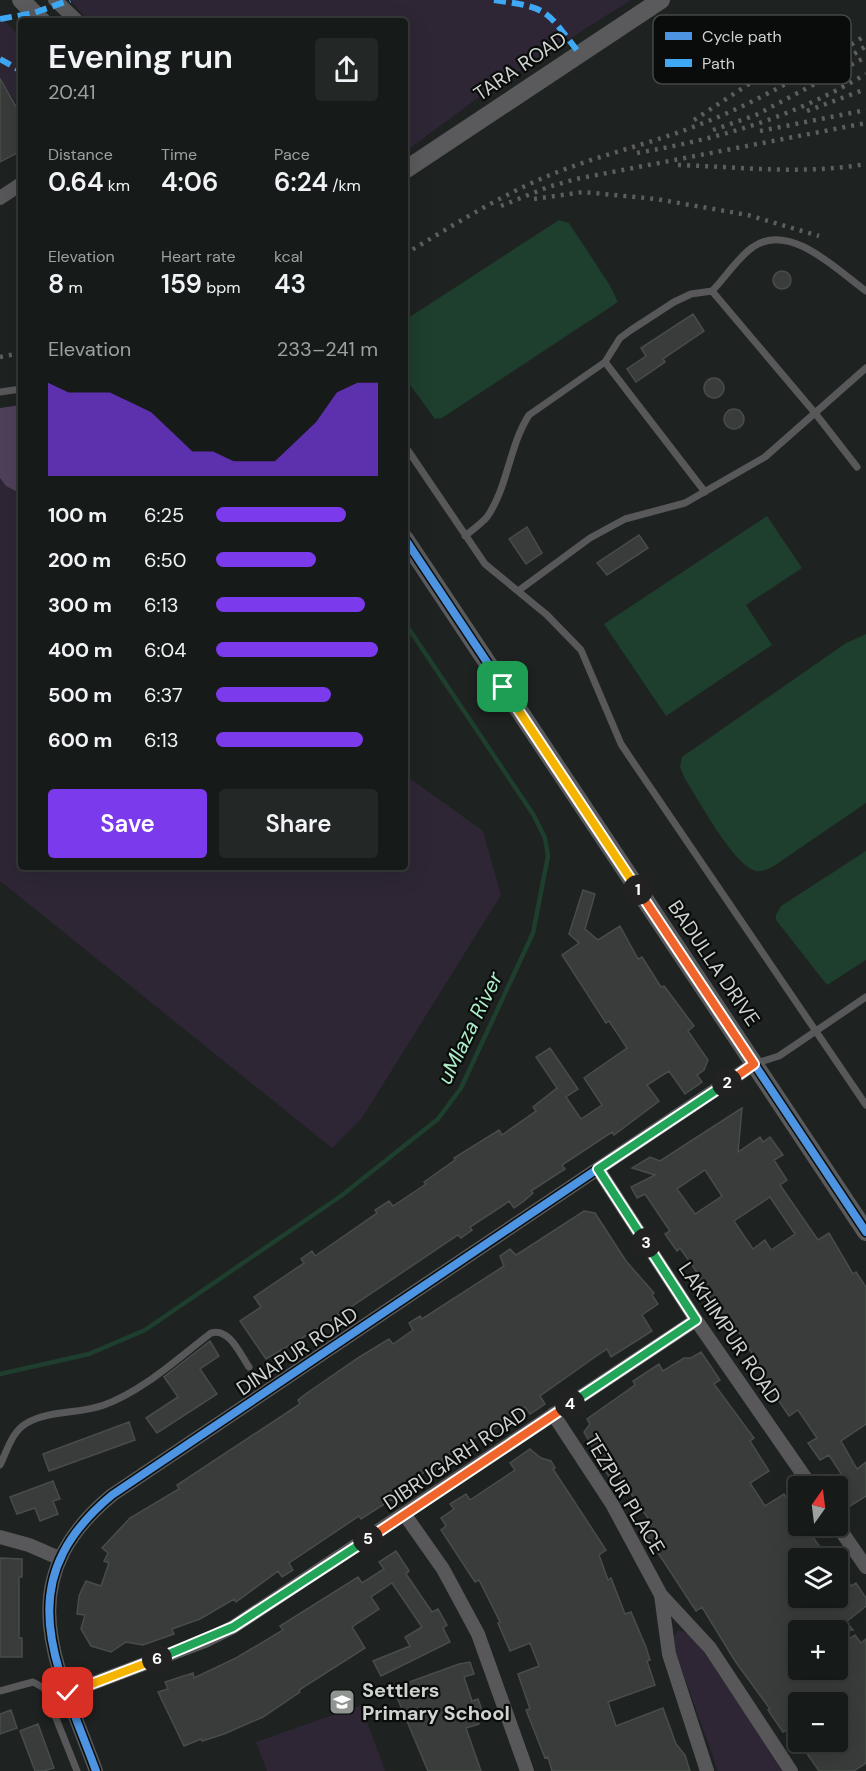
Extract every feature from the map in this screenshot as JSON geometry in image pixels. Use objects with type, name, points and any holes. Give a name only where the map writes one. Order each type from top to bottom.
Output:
[{"type":"street","points":[[21,0],[39,18]]},
{"type":"street","points":[[55,0],[74,18]]},
{"type":"street","name":"TARA ROAD","points":[[408,168],[661,0]]},
{"type":"street","points":[[0,198],[18,186]]},
{"type":"street","name":"BADULLA DRIVE","points":[[408,544],[866,1232]]},
{"type":"street","name":"DINAPUR ROAD","points":[[96,1771],[50,1641],[51,1584],[59,1558],[85,1517],[112,1495],[754,1064]]},
{"type":"street","name":"LAKHIMPUR ROAD","points":[[598,1169],[696,1320],[804,1476]]},
{"type":"street","name":"DIBRUGARH ROAD","points":[[68,1693],[205,1641],[233,1627],[696,1320]]},
{"type":"street","name":"TEZPUR PLACE","points":[[554,1414],[612,1504],[661,1595],[710,1647],[791,1771]]},
{"type":"street","points":[[405,1515],[443,1569],[474,1625],[527,1771]]},
{"type":"street","points":[[845,1536],[866,1567]]},
{"type":"street","points":[[0,1538],[29,1545],[59,1558]]},
{"type":"street","name":"TEZPUR PLACE","points":[[661,1595],[669,1654],[707,1771]]},
{"type":"lane","points":[[465,536],[486,518],[505,475],[521,427],[529,415],[605,362],[620,338],[631,330],[674,302],[691,294],[712,291],[753,246],[790,241],[810,251],[866,291]]},
{"type":"lane","points":[[712,291],[815,413],[857,467]]},
{"type":"lane","points":[[605,362],[705,492]]},
{"type":"lane","points":[[518,591],[590,538],[625,519],[685,503],[765,457],[866,368]]},
{"type":"lane","points":[[0,392],[18,389]]},
{"type":"lane","points":[[408,450],[485,564],[547,615],[581,650],[621,744],[866,1106]]},
{"type":"lane","points":[[754,1064],[779,1056],[866,997]]},
{"type":"lane","points":[[0,1465],[14,1436],[28,1422],[90,1409],[116,1400],[218,1330],[225,1333],[249,1367]]},
{"type":"lane","points":[[0,1691],[23,1683],[39,1683],[49,1698],[77,1771]]},
{"type":"shaded area","points":[[70,0],[631,0],[483,94],[408,150],[408,18],[85,18]]},
{"type":"shaded area","points":[[0,15],[18,35],[18,105],[5,87],[0,90]]},
{"type":"shaded area","points":[[559,220],[569,223],[609,284],[618,302],[442,418],[435,419],[408,382],[408,318]]},
{"type":"shaded area","points":[[18,405],[18,492],[6,486],[0,478],[0,408]]},
{"type":"shaded area","points":[[0,478],[6,486],[18,490],[18,870],[408,870],[408,777],[483,831],[501,895],[362,1118],[332,1148],[0,881]]},
{"type":"shaded area","points":[[767,516],[802,568],[746,605],[772,645],[666,716],[604,624]]},
{"type":"shaded area","points":[[866,634],[866,803],[774,866],[763,871],[756,871],[737,857],[717,831],[685,779],[680,767],[682,757],[846,643]]},
{"type":"shaded area","points":[[866,851],[866,960],[827,985],[776,920],[776,915],[781,906]]},
{"type":"shaded area","points":[[678,1630],[690,1634],[697,1642],[783,1771],[718,1771],[672,1643]]},
{"type":"shaded area","points":[[361,1705],[385,1771],[267,1771],[256,1742]]},
{"type":"building","points":[[0,79],[18,110],[18,153],[0,162]]},
{"type":"building","points":[[778,271],[786,271],[791,276],[789,287],[778,289],[773,284],[773,276]]},
{"type":"building","points":[[693,314],[704,331],[663,359],[665,362],[636,382],[627,369],[646,356],[641,348]]},
{"type":"building","points":[[714,378],[721,381],[724,388],[721,395],[714,398],[707,395],[704,388],[707,381]]},
{"type":"building","points":[[734,409],[741,412],[744,419],[741,426],[734,429],[727,426],[724,419],[727,412]]},
{"type":"building","points":[[527,527],[542,553],[526,564],[509,539]]},
{"type":"building","points":[[639,535],[648,548],[607,575],[597,563]]},
{"type":"building","points":[[583,890],[595,894],[585,929],[598,940],[620,926],[638,959],[642,957],[661,987],[664,986],[694,1026],[688,1031],[708,1060],[704,1070],[697,1075],[702,1082],[685,1094],[669,1071],[647,1085],[659,1101],[614,1135],[612,1132],[562,1165],[565,1169],[531,1191],[533,1193],[524,1201],[514,1208],[509,1201],[470,1227],[472,1230],[461,1238],[458,1235],[324,1325],[266,1359],[240,1321],[261,1307],[254,1297],[304,1263],[301,1259],[312,1251],[315,1256],[377,1213],[375,1210],[389,1201],[393,1206],[426,1184],[424,1182],[455,1160],[454,1158],[499,1130],[502,1135],[536,1111],[533,1107],[557,1088],[536,1057],[550,1048],[578,1089],[566,1097],[581,1119],[602,1105],[584,1078],[627,1048],[609,1021],[606,1023],[562,955],[579,943],[569,934]]},
{"type":"building","points":[[742,1108],[738,1152],[760,1137],[763,1142],[770,1137],[783,1155],[774,1160],[787,1180],[780,1185],[818,1240],[829,1233],[853,1274],[856,1272],[866,1287],[866,1424],[841,1441],[857,1469],[866,1462],[866,1496],[850,1506],[848,1476],[843,1476],[829,1455],[820,1460],[808,1443],[817,1438],[798,1410],[789,1416],[764,1379],[766,1377],[737,1329],[731,1322],[727,1325],[706,1290],[699,1294],[691,1283],[700,1277],[680,1248],[677,1251],[665,1234],[670,1231],[645,1194],[637,1198],[631,1187],[655,1175],[632,1168],[650,1157],[660,1161]],"holes":[[[705,1170],[722,1196],[695,1214],[677,1189]],[[770,1197],[795,1234],[771,1250],[765,1240],[753,1249],[734,1221]]]},
{"type":"building","points":[[584,1211],[595,1213],[626,1261],[654,1293],[652,1295],[658,1304],[642,1315],[652,1331],[611,1357],[607,1349],[540,1396],[545,1404],[530,1414],[525,1407],[484,1436],[482,1433],[442,1460],[444,1464],[433,1471],[431,1468],[401,1488],[405,1495],[394,1502],[392,1499],[361,1519],[359,1516],[289,1563],[293,1570],[282,1577],[278,1571],[236,1602],[234,1599],[200,1619],[172,1629],[174,1634],[143,1645],[126,1642],[111,1652],[91,1646],[81,1629],[85,1615],[77,1614],[79,1596],[86,1581],[101,1586],[109,1563],[104,1561],[108,1553],[102,1548],[130,1518],[179,1489],[177,1485],[300,1404],[298,1400],[358,1358],[389,1339],[393,1344],[413,1330],[409,1323],[420,1316],[422,1319],[504,1266],[500,1256],[510,1249],[516,1255]]},
{"type":"building","points":[[210,1341],[219,1356],[200,1369],[217,1394],[157,1433],[146,1418],[178,1397],[164,1377]]},
{"type":"building","points":[[701,1352],[720,1380],[714,1384],[754,1438],[750,1441],[769,1471],[750,1483],[765,1506],[784,1494],[788,1500],[788,1536],[812,1536],[821,1548],[788,1548],[788,1608],[848,1608],[848,1582],[851,1586],[856,1583],[866,1598],[866,1606],[848,1620],[788,1620],[788,1680],[848,1680],[848,1640],[855,1635],[861,1643],[866,1639],[866,1763],[854,1771],[819,1771],[806,1752],[848,1752],[848,1692],[788,1692],[788,1729],[783,1732],[702,1607],[696,1611],[643,1530],[652,1524],[616,1472],[609,1477],[584,1432],[590,1424],[587,1419],[635,1385],[633,1381],[659,1364],[663,1371],[684,1358],[691,1358]]},
{"type":"building","points":[[129,1422],[135,1440],[49,1471],[43,1454]]},
{"type":"building","points":[[530,1449],[541,1458],[551,1461],[555,1468],[553,1469],[606,1550],[599,1555],[608,1580],[611,1578],[625,1614],[631,1612],[646,1647],[650,1660],[647,1661],[655,1685],[608,1702],[616,1726],[663,1708],[676,1744],[685,1755],[690,1771],[552,1771],[548,1757],[545,1758],[526,1710],[530,1709],[518,1674],[539,1666],[530,1643],[510,1651],[498,1623],[500,1622],[479,1580],[475,1582],[441,1530],[446,1526],[441,1518],[454,1509],[450,1504],[466,1494],[470,1500],[515,1470],[510,1463]]},
{"type":"building","points":[[53,1481],[60,1499],[53,1501],[58,1514],[40,1521],[35,1508],[17,1514],[10,1497]]},
{"type":"building","points":[[396,1551],[409,1571],[406,1574],[432,1612],[438,1609],[447,1625],[443,1628],[450,1642],[381,1676],[373,1661],[410,1646],[405,1637],[422,1627],[392,1583],[371,1597],[379,1609],[352,1627],[365,1648],[299,1690],[300,1692],[263,1717],[224,1734],[202,1741],[201,1739],[184,1746],[158,1692],[168,1689],[165,1682],[193,1673],[194,1678],[236,1658],[283,1630],[280,1626],[358,1577],[362,1583],[384,1569],[379,1562]]},
{"type":"building","points":[[0,1558],[22,1559],[22,1577],[19,1577],[19,1638],[22,1638],[22,1657],[0,1657]]},
{"type":"building","points":[[470,1662],[474,1674],[464,1677],[472,1701],[478,1699],[482,1710],[475,1713],[479,1724],[466,1728],[481,1771],[428,1771],[393,1688]]},
{"type":"building","points":[[11,1710],[17,1728],[0,1734],[0,1714]]},
{"type":"building","points":[[38,1724],[54,1768],[44,1771],[35,1771],[20,1731]]},
{"type":"waterway","name":"uMlaza River","points":[[0,1374],[89,1354],[145,1330],[341,1196],[438,1119],[461,1088],[533,933],[548,856],[545,838],[533,814],[408,627]]},
{"type":"railway","points":[[851,44],[866,35]]},
{"type":"railway","points":[[851,56],[866,46]]},
{"type":"railway","points":[[851,65],[866,57]]},
{"type":"railway","points":[[851,82],[866,74]]},
{"type":"railway","points":[[694,120],[749,84]]},
{"type":"railway","points":[[408,252],[531,183],[585,162],[716,118],[784,84]]},
{"type":"railway","points":[[713,130],[756,115],[815,84]]},
{"type":"railway","points":[[637,153],[698,141],[755,124],[811,103],[847,84]]},
{"type":"railway","points":[[807,111],[866,89]]},
{"type":"railway","points":[[760,131],[866,110]]},
{"type":"railway","points":[[501,206],[548,187],[576,179],[866,123]]},
{"type":"railway","points":[[678,165],[795,170],[866,164]]},
{"type":"railway","points":[[534,199],[583,192],[656,199],[748,215],[819,236]]},
{"type":"railway","points":[[0,357],[18,354]]},
{"type":"marked path","points":[[0,19],[34,13],[70,0]]},
{"type":"marked path","points":[[494,0],[527,6],[545,14],[560,28],[580,54]]},
{"type":"marked path","points":[[0,59],[18,69]]},
{"type":"cycle path","points":[[408,544],[866,1232]]},
{"type":"cycle path","points":[[96,1771],[67,1695],[56,1660],[50,1626],[51,1593],[60,1560],[80,1527],[112,1495],[754,1064]]},
{"type":"place","name":"Settlers Primary School","points":[[342,1702]]},
{"type":"route","points":[[68,1693],[205,1641],[233,1627],[696,1320],[598,1169],[754,1064],[503,687]]}]
